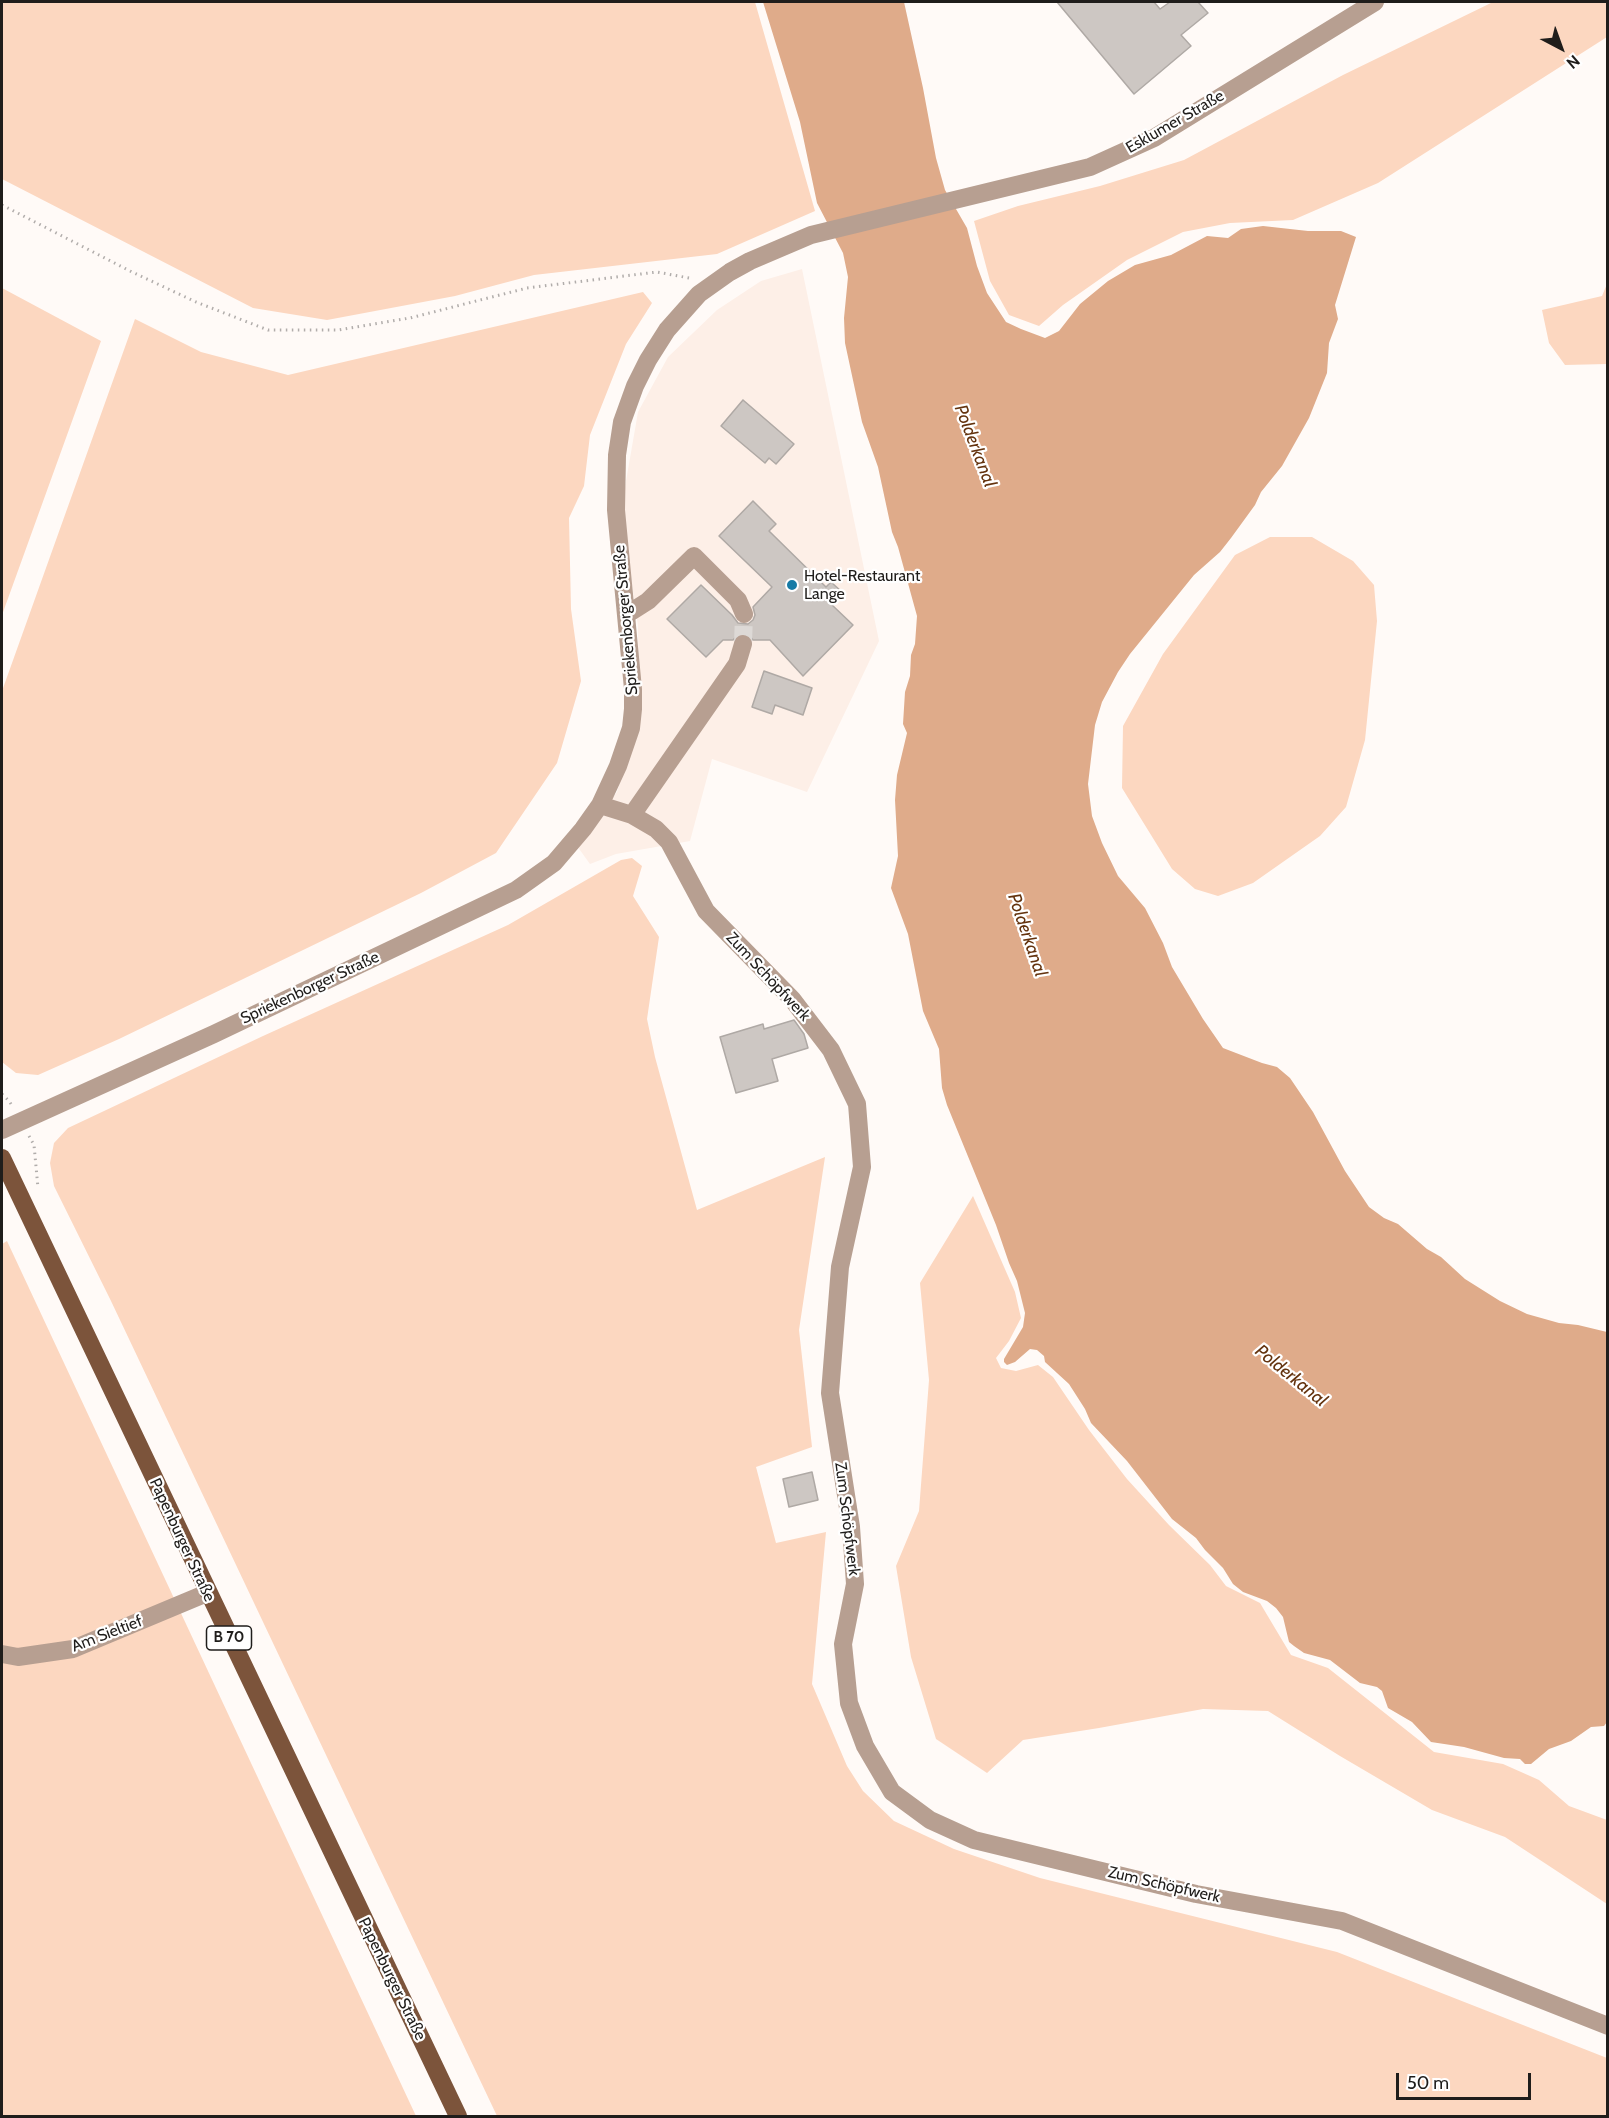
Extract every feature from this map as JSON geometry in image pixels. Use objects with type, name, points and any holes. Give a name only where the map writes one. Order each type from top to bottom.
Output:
[{"type":"main road","name":"Papenburger Straße","points":[[2,1158],[207,1593],[458,2116]]},
{"type":"street","name":"Esklumer Straße","points":[[962,198],[1090,167],[1154,138],[1375,2]]},
{"type":"street","name":"Spriekenborger Straße","points":[[2,1130],[214,1034],[516,890],[554,863],[600,806],[618,766],[631,728],[633,689],[616,510],[617,455],[622,422],[643,369],[667,330],[699,294],[750,261],[811,235],[962,198]]},
{"type":"street","points":[[626,615],[648,601],[694,556],[738,600],[744,614]]},
{"type":"street","points":[[632,815],[737,664],[743,644]]},
{"type":"street","name":"Zum Schöpfwerk","points":[[600,806],[632,815],[656,828],[669,842],[706,911],[792,999],[831,1050],[857,1104],[862,1167],[840,1267],[830,1393],[851,1527],[855,1584],[843,1644],[849,1703],[865,1746],[892,1792],[930,1820],[974,1840],[1196,1894],[1342,1921],[1608,2026]]},
{"type":"street","name":"Am Sieltief","points":[[2,1654],[18,1657],[73,1649],[207,1593]]},
{"type":"path","points":[[2,206],[196,302],[268,330],[338,330],[411,318],[526,288],[657,272],[715,282]]},
{"type":"shaded area","points":[[2,2],[755,2],[815,211],[717,254],[534,275],[455,296],[327,320],[253,308],[2,179]]},
{"type":"shaded area","points":[[1493,2],[1607,2],[1607,37],[1378,183],[1293,220],[1230,223],[1183,232],[1127,260],[1063,305],[1039,326],[1009,315],[990,281],[974,221],[1018,206],[1100,186],[1184,160],[1343,75]]},
{"type":"shaded area","points":[[802,269],[879,641],[807,792],[712,759],[690,841],[616,854],[590,864],[577,846],[617,792],[639,715],[638,626],[621,510],[638,412],[668,357],[717,310],[761,281]]},
{"type":"shaded area","points":[[1607,284],[1607,364],[1565,365],[1549,343],[1542,310],[1602,296]]},
{"type":"shaded area","points":[[2,288],[101,341],[2,615]]},
{"type":"shaded area","points":[[643,292],[652,303],[626,344],[590,435],[584,486],[569,518],[571,609],[581,681],[557,763],[496,853],[421,893],[119,1039],[38,1075],[16,1073],[2,1062],[2,691],[135,319],[201,352],[288,375]]},
{"type":"shaded area","points":[[1270,537],[1312,537],[1353,561],[1374,585],[1377,621],[1365,740],[1346,807],[1320,836],[1253,883],[1218,896],[1195,889],[1172,869],[1122,788],[1123,726],[1163,654],[1235,555]]},
{"type":"shaded area","points":[[632,858],[642,866],[633,896],[659,937],[647,1019],[655,1057],[697,1210],[825,1157],[799,1330],[812,1447],[756,1467],[776,1543],[826,1532],[812,1684],[847,1766],[863,1791],[894,1821],[954,1849],[1040,1878],[1337,1952],[1607,2058],[1607,2116],[497,2116],[111,1301],[54,1186],[50,1163],[54,1143],[68,1128],[263,1036],[508,925],[621,860]]},
{"type":"shaded area","points":[[973,1196],[1015,1292],[1021,1318],[1009,1341],[996,1358],[1001,1368],[1016,1371],[1038,1365],[1053,1377],[1089,1430],[1127,1479],[1169,1525],[1210,1565],[1226,1586],[1260,1603],[1291,1655],[1328,1668],[1434,1752],[1503,1764],[1539,1780],[1569,1806],[1607,1820],[1607,1904],[1505,1837],[1432,1810],[1268,1711],[1203,1709],[1023,1740],[987,1773],[936,1739],[911,1657],[896,1566],[919,1511],[929,1380],[920,1283]]},
{"type":"shaded area","points":[[7,1241],[416,2116],[2,2116],[2,1244]]},
{"type":"water","name":"Polderkanal","points":[[763,2],[904,2],[936,158],[945,190],[967,228],[987,293],[1006,322],[1021,329],[1045,338],[1059,331],[1080,304],[1108,281],[1135,265],[1171,255],[1207,236],[1228,238],[1241,229],[1263,226],[1308,231],[1341,231],[1356,237],[1335,305],[1338,319],[1329,343],[1327,373],[1309,418],[1282,466],[1261,492],[1255,505],[1231,538],[1220,552],[1194,575],[1118,672],[1102,702],[1095,725],[1088,784],[1092,816],[1118,876],[1145,908],[1163,943],[1172,967],[1203,1019],[1223,1048],[1277,1067],[1290,1078],[1313,1112],[1345,1171],[1369,1207],[1384,1218],[1398,1224],[1465,1279],[1500,1301],[1527,1314],[1607,1332],[1607,1722],[1604,1726],[1591,1727],[1571,1741],[1549,1749],[1531,1764],[1525,1764],[1520,1759],[1504,1758],[1464,1747],[1431,1742],[1412,1722],[1388,1708],[1382,1691],[1377,1687],[1360,1683],[1330,1660],[1304,1653],[1294,1646],[1289,1642],[1283,1617],[1276,1608],[1267,1601],[1243,1592],[1233,1584],[1223,1568],[1196,1538],[1172,1519],[1127,1461],[1091,1423],[1069,1384],[1045,1362],[1044,1356],[1037,1350],[1030,1349],[1015,1362],[1007,1365],[1004,1362],[1023,1327],[1025,1313],[1017,1281],[996,1225],[947,1105],[942,1088],[939,1049],[923,1011],[908,934],[891,888],[898,856],[895,800],[897,775],[907,733],[903,724],[905,692],[910,676],[917,616],[892,532],[878,467],[862,422],[845,343],[844,318],[848,277],[843,253],[817,203],[800,122]]},
{"type":"building","points":[[1057,2],[1154,2],[1160,9],[1170,2],[1198,2],[1208,13],[1181,35],[1191,46],[1134,94]]},
{"type":"building","points":[[743,400],[794,444],[776,464],[769,458],[765,463],[721,426]]},
{"type":"building","name":"Hotel-Restaurant Lange","points":[[753,501],[776,524],[769,531],[826,587],[831,582],[842,592],[831,604],[853,625],[803,676],[770,640],[753,640],[747,633],[740,633],[733,640],[723,640],[706,657],[667,619],[701,585],[738,623],[748,624],[753,620],[755,615],[753,607],[772,587],[719,536]]},
{"type":"building","points":[[764,671],[812,688],[803,715],[775,705],[772,714],[752,707]]},
{"type":"building","points":[[794,1020],[804,1034],[808,1048],[772,1059],[778,1081],[736,1093],[720,1037],[763,1024],[764,1029]]},
{"type":"building","points":[[812,1472],[818,1500],[789,1507],[783,1479]]},
{"type":"tunnel","points":[[743,644],[744,614]]},
{"type":"place","name":"Hotel-Restaurant Lange","points":[[792,585]]}]
